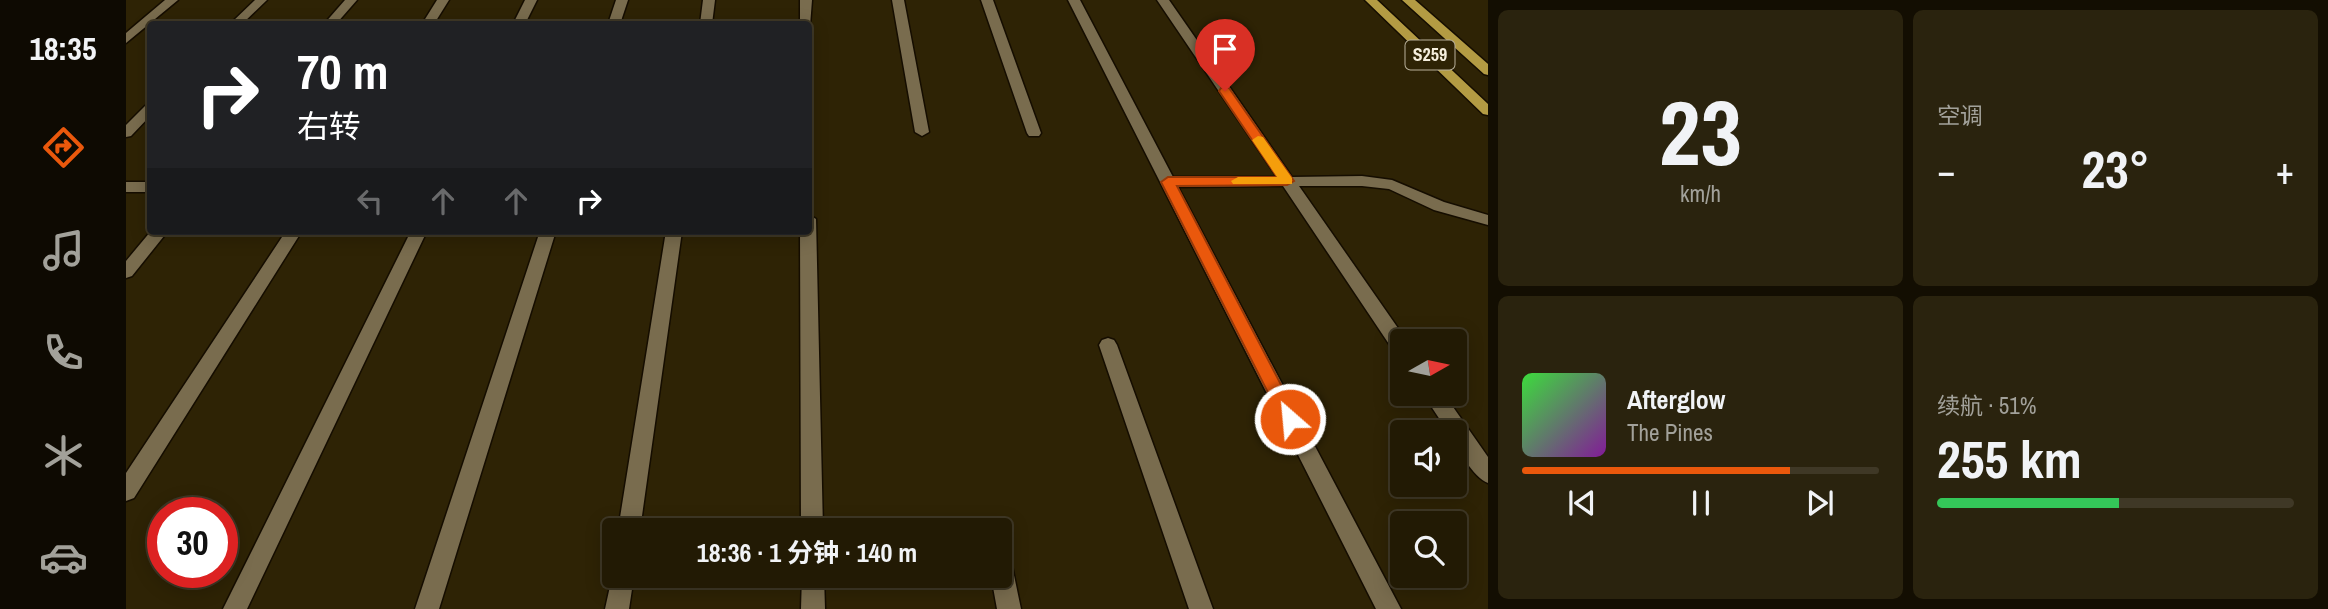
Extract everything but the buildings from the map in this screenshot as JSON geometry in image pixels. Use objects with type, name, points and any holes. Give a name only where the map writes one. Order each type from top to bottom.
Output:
[{"type":"main road","name":"S259","points":[[1371,0],[1488,111]]},
{"type":"main road","name":"S259","points":[[1408,0],[1488,71]]},
{"type":"street","points":[[147,21],[172,0]]},
{"type":"street","points":[[239,21],[261,0]]},
{"type":"street","points":[[333,21],[351,0]]},
{"type":"street","points":[[430,21],[443,0]]},
{"type":"street","points":[[520,21],[531,0]]},
{"type":"street","points":[[615,21],[622,0]]},
{"type":"street","points":[[706,21],[709,0]]},
{"type":"street","points":[[806,0],[806,21]]},
{"type":"street","points":[[898,0],[922,132]]},
{"type":"street","points":[[987,0],[1034,133]]},
{"type":"street","points":[[1074,0],[1389,609]]},
{"type":"street","points":[[1163,0],[1390,331]]},
{"type":"street","points":[[126,39],[147,21]]},
{"type":"street","points":[[126,133],[147,112]]},
{"type":"street","points":[[1168,182],[1362,181],[1392,185],[1439,206],[1488,220]]},
{"type":"street","points":[[126,187],[147,187]]},
{"type":"street","points":[[126,272],[157,235]]},
{"type":"street","points":[[126,491],[291,235]]},
{"type":"street","points":[[235,609],[417,235]]},
{"type":"street","points":[[427,609],[547,235]]},
{"type":"street","points":[[631,518],[673,235]]},
{"type":"street","points":[[808,235],[813,518]]},
{"type":"street","points":[[1108,345],[1200,609]]},
{"type":"street","points":[[1441,406],[1488,474]]},
{"type":"street","points":[[617,609],[620,588]]},
{"type":"street","points":[[813,588],[813,609]]},
{"type":"street","points":[[1005,588],[1009,609]]},
{"type":"slow traffic","points":[[1238,181],[1287,181],[1258,140]]},
{"type":"route","points":[[1225,91],[1287,181],[1168,182],[1290,419]]}]
